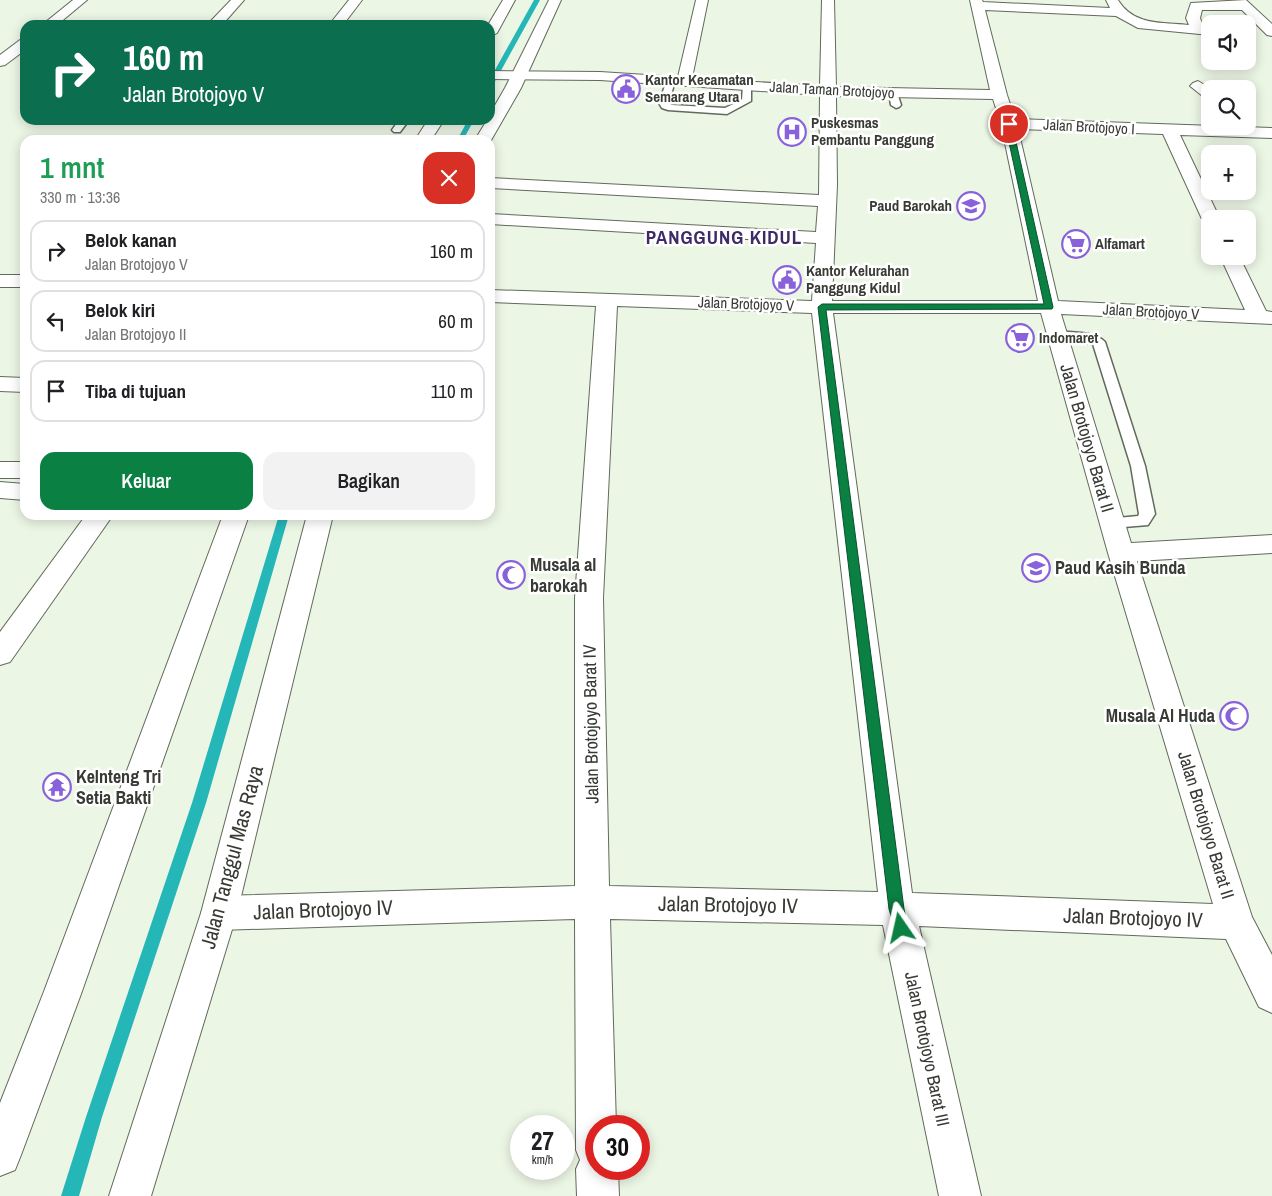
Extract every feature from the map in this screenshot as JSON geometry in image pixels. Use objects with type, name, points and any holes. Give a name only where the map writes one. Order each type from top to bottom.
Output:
[{"type":"street","points":[[55,20],[81,0]]},
{"type":"street","points":[[219,20],[238,0]]},
{"type":"street","points":[[340,20],[356,0]]},
{"type":"street","points":[[495,24],[509,0]]},
{"type":"street","points":[[495,117],[555,0]]},
{"type":"street","points":[[677,81],[702,0]]},
{"type":"street","name":"Jalan Brotojoyo Barat III","points":[[828,0],[827,201],[822,307],[896,909],[960,1196]]},
{"type":"street","points":[[977,3],[1115,6],[1134,22],[1142,25],[1201,30]]},
{"type":"street","name":"Jalan Brotojoyo Barat II","points":[[977,3],[999,95],[1009,124],[1049,307],[1120,553],[1236,922],[1272,994]]},
{"type":"street","points":[[1201,27],[1193,18],[1196,6],[1242,3],[1272,32]]},
{"type":"street","points":[[1256,32],[1272,32]]},
{"type":"street","points":[[0,62],[20,47]]},
{"type":"street","name":"Jalan Taman Brotojoyo","points":[[495,75],[600,76],[829,91],[895,99],[999,95]]},
{"type":"street","name":"Jalan Brotojoyo I","points":[[1009,124],[1270,135]]},
{"type":"street","points":[[1256,125],[1270,135]]},
{"type":"street","points":[[1170,131],[1207,210]]},
{"type":"street","points":[[495,183],[827,201]]},
{"type":"street","points":[[495,220],[825,238]]},
{"type":"street","points":[[1234,265],[1265,318]]},
{"type":"street","points":[[0,281],[20,281]]},
{"type":"street","name":"Jalan Brotojoyo V","points":[[495,296],[822,307],[1049,307],[1265,318]]},
{"type":"street","name":"Jalan Brotojoyo Barat IV","points":[[595,1115],[590,598],[607,299]]},
{"type":"street","points":[[0,384],[20,385]]},
{"type":"street","points":[[0,470],[20,474]]},
{"type":"street","points":[[0,490],[20,478]]},
{"type":"street","points":[[0,654],[96,520]]},
{"type":"street","points":[[0,1156],[62,994],[234,520]]},
{"type":"street","name":"Jalan Tanggul Mas Raya","points":[[130,1196],[219,913],[319,520]]},
{"type":"street","points":[[1120,553],[1272,544]]},
{"type":"street","name":"Jalan Brotojoyo IV","points":[[219,913],[592,902],[896,909],[1236,922]]},
{"type":"street","points":[[597,1180],[598,1196]]},
{"type":"lane","points":[[677,81],[664,103],[665,106],[671,108],[727,111],[746,101],[747,85]]},
{"type":"lane","points":[[397,130],[400,125]]},
{"type":"lane","points":[[1057,335],[1086,338],[1099,342],[1138,466],[1146,514],[1143,521],[1112,523]]},
{"type":"waterway","points":[[495,76],[537,0]]},
{"type":"waterway","points":[[463,135],[468,125]]},
{"type":"waterway","points":[[70,1196],[94,1117],[199,803],[283,520]]},
{"type":"place","name":"Kantor Kecamatan Semarang Utara","points":[[626,89]]},
{"type":"place","name":"Puskesmas Pembantu Panggung","points":[[792,132]]},
{"type":"place","name":"Paud Barokah","points":[[971,206]]},
{"type":"place","name":"Alfamart","points":[[1076,244]]},
{"type":"place","name":"Kantor Kelurahan Panggung Kidul","points":[[787,280]]},
{"type":"place","name":"Indomaret","points":[[1020,338]]},
{"type":"place","name":"Paud Kasih Bunda","points":[[1036,568]]},
{"type":"place","name":"Musala al barokah","points":[[511,575]]},
{"type":"place","name":"Musala Al Huda","points":[[1234,716]]},
{"type":"place","name":"Kelnteng Tri Setia Bakti","points":[[57,787]]},
{"type":"district","name":"PANGGUNG KIDUL","points":[[724,237]]},
{"type":"route","points":[[901,928],[896,909],[822,307],[1049,307],[1009,124]]}]
